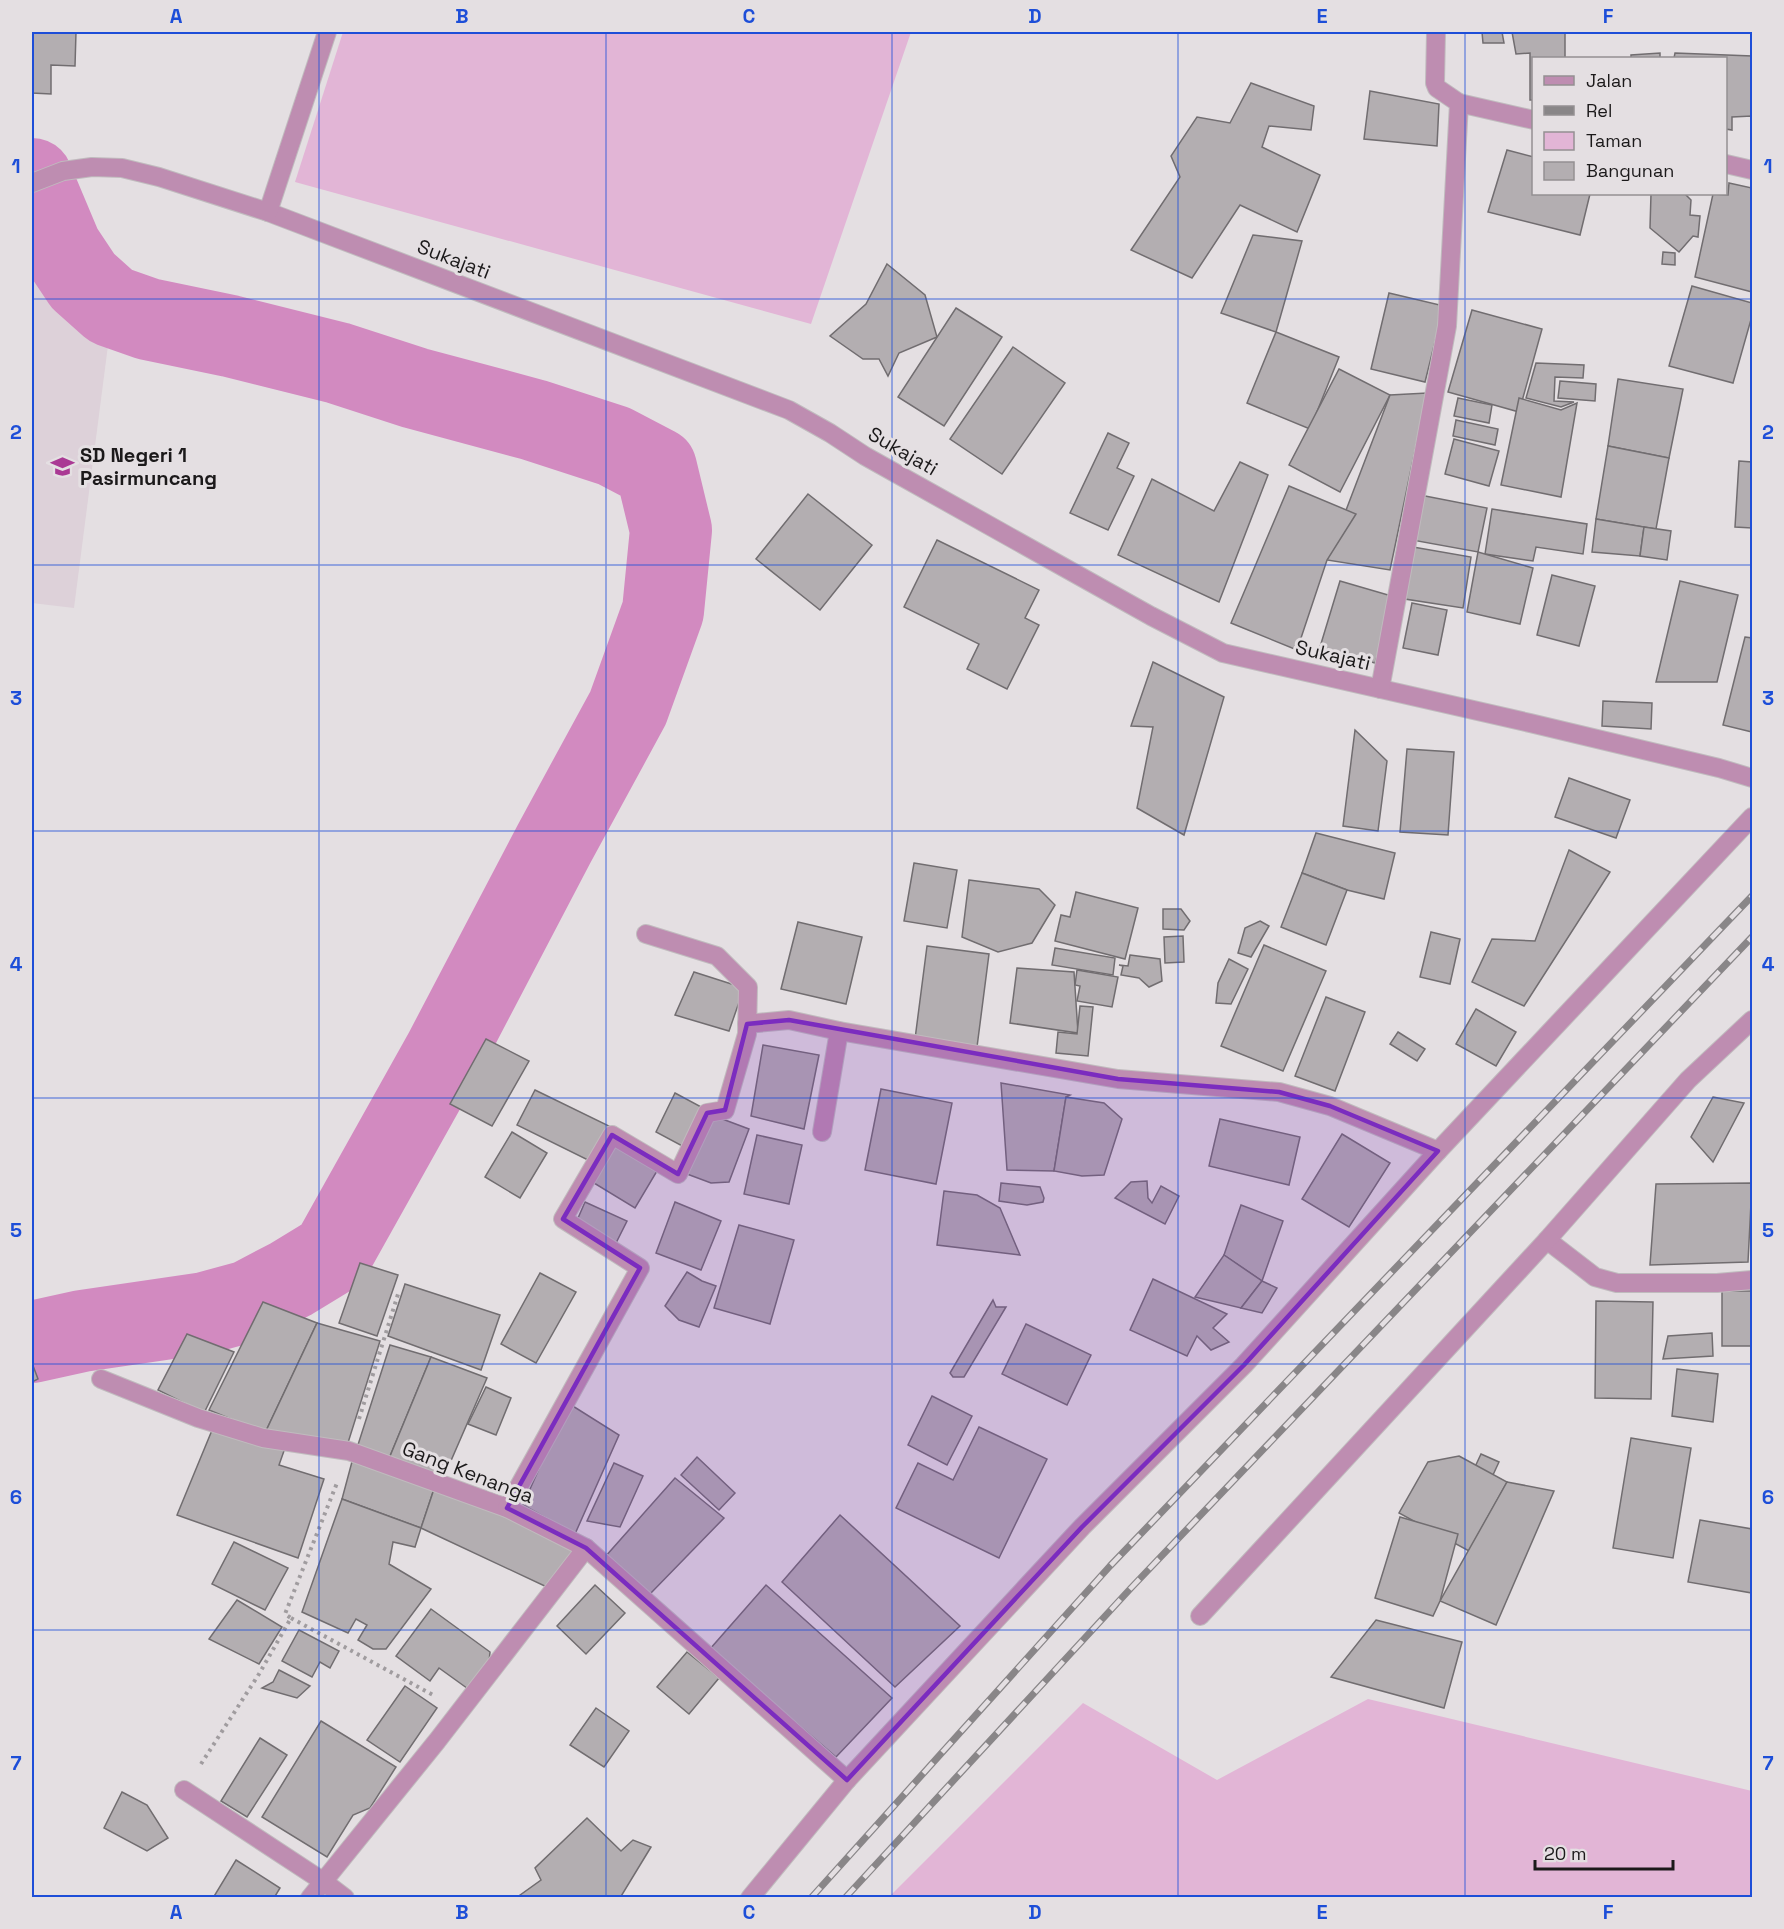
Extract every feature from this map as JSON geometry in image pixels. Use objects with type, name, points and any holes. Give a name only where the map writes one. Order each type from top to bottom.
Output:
[{"type":"street","points":[[268,212],[327,32]]},
{"type":"street","points":[[1436,32],[1435,83],[1437,88],[1459,103],[1532,120]]},
{"type":"street","points":[[1380,689],[1448,326],[1459,103]]},
{"type":"street","points":[[1727,164],[1752,170]]},
{"type":"street","name":"Sukajati","points":[[32,183],[63,171],[92,167],[122,168],[159,177],[268,212],[789,410],[865,456],[1151,616],[1223,653],[1530,723],[1752,778]]},
{"type":"street","points":[[750,1898],[847,1780],[1082,1527],[1244,1365],[1438,1151],[1752,817]]},
{"type":"street","points":[[507,1508],[640,1268],[563,1219],[612,1135],[678,1174],[707,1113],[725,1110],[747,1034],[748,987],[717,956],[646,934]]},
{"type":"street","points":[[747,1024],[789,1020],[839,1031],[1118,1079],[1279,1092],[1330,1106],[1438,1151]]},
{"type":"street","points":[[1200,1616],[1547,1240],[1688,1080],[1752,1020]]},
{"type":"street","points":[[822,1132],[839,1031]]},
{"type":"street","points":[[1547,1240],[1595,1277],[1617,1283],[1717,1283],[1752,1280]]},
{"type":"street","name":"Gang Kenanga","points":[[101,1379],[198,1418],[263,1438],[349,1451],[507,1508],[586,1548],[847,1780]]},
{"type":"street","points":[[310,1898],[461,1710],[586,1548]]},
{"type":"street","points":[[184,1790],[345,1898]]},
{"type":"path","points":[[399,1291],[349,1451],[285,1614],[461,1710]]},
{"type":"path","points":[[184,1790],[259,1674],[291,1618]]},
{"type":"highlighted area","points":[[789,1020],[1118,1079],[1279,1092],[1330,1106],[1438,1151],[1244,1365],[1082,1527],[847,1780],[586,1548],[507,1508],[640,1268],[563,1219],[612,1135],[678,1174],[707,1113],[725,1110],[747,1024]]},
{"type":"shaded area","name":"SD Negeri 1 Pasirmuncang","points":[[32,252],[110,330],[74,608],[32,603]]},
{"type":"green space","points":[[343,32],[911,32],[811,324],[295,182]]},
{"type":"green space","points":[[1368,1699],[1752,1791],[1752,1897],[889,1897],[1083,1703],[1217,1780]]},
{"type":"building","points":[[32,32],[76,32],[75,66],[51,65],[51,94],[32,93]]},
{"type":"building","points":[[1482,32],[1502,32],[1504,43],[1483,43]]},
{"type":"building","points":[[1512,32],[1565,32],[1565,57],[1532,57],[1532,100],[1530,100],[1530,53],[1516,54]]},
{"type":"building","points":[[1660,53],[1660,57],[1631,57],[1631,55]]},
{"type":"building","points":[[1675,53],[1752,56],[1752,116],[1732,117],[1732,130],[1727,129],[1727,57],[1674,57]]},
{"type":"building","points":[[1251,83],[1314,106],[1311,130],[1269,126],[1262,147],[1320,175],[1297,232],[1240,205],[1192,278],[1131,250],[1180,177],[1171,156],[1197,117],[1230,123]]},
{"type":"building","points":[[1370,91],[1439,104],[1437,146],[1364,139]]},
{"type":"building","points":[[1507,150],[1532,156],[1532,195],[1590,195],[1580,235],[1488,212]]},
{"type":"building","points":[[1729,183],[1752,188],[1752,292],[1695,277],[1713,195],[1728,195]]},
{"type":"building","points":[[1651,195],[1686,195],[1691,200],[1690,215],[1700,216],[1698,237],[1693,236],[1679,252],[1650,228]]},
{"type":"building","points":[[1253,235],[1302,241],[1276,332],[1221,313]]},
{"type":"building","points":[[1663,252],[1675,253],[1675,265],[1662,264]]},
{"type":"building","points":[[887,264],[925,295],[937,337],[899,353],[888,376],[879,359],[863,359],[830,336],[866,304]]},
{"type":"building","points":[[1692,286],[1752,303],[1752,316],[1733,383],[1669,366]]},
{"type":"building","points":[[1389,293],[1444,306],[1425,382],[1371,369]]},
{"type":"building","points":[[956,308],[1002,337],[944,426],[898,397]]},
{"type":"building","points":[[1472,310],[1542,329],[1519,412],[1448,392]]},
{"type":"building","points":[[1276,332],[1339,357],[1310,429],[1247,403]]},
{"type":"building","points":[[1013,347],[1065,383],[1002,474],[950,439]]},
{"type":"building","points":[[1536,363],[1584,365],[1583,378],[1555,377],[1554,401],[1574,402],[1561,407],[1526,398]]},
{"type":"building","points":[[1339,369],[1390,395],[1340,492],[1289,465]]},
{"type":"building","points":[[1618,379],[1683,389],[1669,458],[1608,446]]},
{"type":"building","points":[[1560,381],[1596,384],[1595,401],[1558,398]]},
{"type":"building","points":[[1427,393],[1390,570],[1327,560],[1390,395]]},
{"type":"building","points":[[1458,398],[1492,405],[1489,423],[1454,416]]},
{"type":"building","points":[[1519,398],[1561,410],[1577,403],[1561,497],[1501,485]]},
{"type":"building","points":[[1456,420],[1498,429],[1495,445],[1453,436]]},
{"type":"building","points":[[1108,433],[1129,443],[1117,468],[1134,476],[1108,530],[1070,513]]},
{"type":"building","points":[[1454,439],[1499,451],[1489,486],[1445,474]]},
{"type":"building","points":[[1608,446],[1669,458],[1656,529],[1596,519]]},
{"type":"building","points":[[1739,461],[1752,462],[1752,528],[1735,527]]},
{"type":"building","points":[[1240,462],[1268,475],[1219,602],[1118,555],[1152,479],[1214,511]]},
{"type":"building","points":[[1289,486],[1356,514],[1327,560],[1297,650],[1231,623]]},
{"type":"building","points":[[808,494],[872,545],[820,610],[756,559]]},
{"type":"building","points":[[1420,495],[1487,508],[1478,552],[1412,540]]},
{"type":"building","points":[[1492,509],[1587,524],[1583,554],[1536,547],[1533,561],[1485,554]]},
{"type":"building","points":[[1596,519],[1644,527],[1640,556],[1592,552]]},
{"type":"building","points":[[1644,527],[1671,531],[1667,560],[1640,556]]},
{"type":"building","points":[[937,540],[1039,590],[1025,618],[1039,625],[1007,689],[967,669],[979,644],[904,607]]},
{"type":"building","points":[[1413,547],[1471,557],[1463,608],[1405,599]]},
{"type":"building","points":[[1478,552],[1533,568],[1520,624],[1467,612]]},
{"type":"building","points":[[1552,575],[1595,586],[1579,646],[1537,635]]},
{"type":"building","points":[[1340,581],[1395,597],[1375,663],[1320,647]]},
{"type":"building","points":[[1680,581],[1738,595],[1717,682],[1656,682]]},
{"type":"building","points":[[1412,603],[1447,610],[1438,655],[1403,648]]},
{"type":"building","points":[[1745,637],[1752,638],[1752,732],[1723,725]]},
{"type":"building","points":[[1153,662],[1224,697],[1184,835],[1137,808],[1153,727],[1131,726]]},
{"type":"building","points":[[1603,701],[1652,703],[1651,729],[1602,726]]},
{"type":"building","points":[[1355,730],[1387,761],[1378,831],[1343,826]]},
{"type":"building","points":[[1407,749],[1454,752],[1448,835],[1400,832]]},
{"type":"building","points":[[1569,778],[1630,800],[1616,838],[1555,817]]},
{"type":"building","points":[[1316,833],[1395,853],[1384,899],[1347,890],[1302,873]]},
{"type":"building","points":[[1569,850],[1610,872],[1524,1006],[1472,982],[1492,939],[1535,941]]},
{"type":"building","points":[[914,863],[957,870],[947,928],[904,921]]},
{"type":"building","points":[[1302,873],[1347,890],[1326,945],[1281,927]]},
{"type":"building","points":[[969,880],[1039,889],[1055,905],[1032,943],[998,952],[962,937]]},
{"type":"building","points":[[1076,892],[1138,908],[1125,959],[1055,941],[1061,915],[1070,917]]},
{"type":"building","points":[[1163,909],[1181,909],[1190,921],[1184,930],[1163,929]]},
{"type":"building","points":[[1260,921],[1269,926],[1251,957],[1238,953],[1245,928]]},
{"type":"building","points":[[798,922],[862,937],[846,1004],[781,989]]},
{"type":"building","points":[[1431,932],[1460,939],[1450,984],[1420,977]]},
{"type":"building","points":[[1183,936],[1184,962],[1165,963],[1164,937]]},
{"type":"building","points":[[1264,945],[1326,971],[1283,1071],[1221,1046]]},
{"type":"building","points":[[927,946],[989,954],[977,1047],[915,1039]]},
{"type":"building","points":[[1055,948],[1115,958],[1113,975],[1052,965]]},
{"type":"building","points":[[1130,955],[1160,959],[1162,981],[1149,987],[1139,978],[1121,975],[1123,966],[1119,965],[1128,966]]},
{"type":"building","points":[[1229,959],[1248,969],[1231,1004],[1216,1003],[1218,983]]},
{"type":"building","points":[[1017,968],[1074,972],[1078,1033],[1010,1023]]},
{"type":"building","points":[[1077,970],[1118,977],[1112,1007],[1077,1001],[1080,986],[1075,985]]},
{"type":"building","points":[[694,972],[744,988],[729,1031],[675,1015]]},
{"type":"building","points":[[1326,997],[1365,1012],[1335,1091],[1295,1076]]},
{"type":"building","points":[[1080,1006],[1093,1007],[1088,1056],[1056,1053],[1058,1032],[1077,1034]]},
{"type":"building","points":[[1476,1009],[1516,1032],[1496,1066],[1456,1044]]},
{"type":"building","points":[[1398,1032],[1425,1049],[1417,1061],[1390,1044]]},
{"type":"building","points":[[486,1039],[529,1061],[492,1126],[450,1104]]},
{"type":"building","points":[[763,1045],[819,1055],[804,1129],[751,1116]]},
{"type":"building","points":[[1001,1083],[1070,1095],[1066,1097],[1054,1171],[1007,1170]]},
{"type":"building","points":[[881,1089],[952,1103],[936,1184],[865,1170]]},
{"type":"building","points":[[535,1090],[609,1126],[592,1162],[517,1125]]},
{"type":"building","points":[[675,1093],[705,1109],[686,1148],[656,1132]]},
{"type":"building","points":[[1066,1097],[1104,1103],[1122,1119],[1104,1175],[1082,1176],[1054,1171]]},
{"type":"building","points":[[1713,1097],[1744,1103],[1713,1162],[1691,1137]]},
{"type":"building","points":[[709,1114],[749,1129],[729,1182],[711,1183],[687,1174]]},
{"type":"building","points":[[1220,1119],[1300,1137],[1289,1185],[1209,1166]]},
{"type":"building","points":[[512,1132],[547,1153],[520,1198],[485,1177]]},
{"type":"building","points":[[1342,1134],[1390,1163],[1349,1227],[1302,1199]]},
{"type":"building","points":[[757,1135],[802,1145],[789,1204],[744,1194]]},
{"type":"building","points":[[614,1144],[657,1171],[635,1208],[589,1180]]},
{"type":"building","points":[[1147,1181],[1148,1198],[1152,1203],[1161,1186],[1179,1196],[1165,1224],[1115,1198],[1131,1182]]},
{"type":"building","points":[[1001,1183],[1040,1187],[1043,1202],[1027,1205],[999,1201]]},
{"type":"building","points":[[1752,1183],[1748,1262],[1650,1265],[1656,1184]]},
{"type":"building","points":[[944,1191],[977,1195],[1000,1208],[1020,1255],[937,1245]]},
{"type":"building","points":[[585,1202],[627,1221],[616,1243],[575,1225]]},
{"type":"building","points":[[675,1202],[721,1221],[701,1270],[656,1253]]},
{"type":"building","points":[[1241,1205],[1283,1221],[1262,1281],[1224,1255]]},
{"type":"building","points":[[739,1225],[794,1240],[770,1324],[714,1308]]},
{"type":"building","points":[[1224,1255],[1262,1281],[1241,1308],[1195,1297]]},
{"type":"building","points":[[360,1263],[398,1275],[377,1336],[339,1323]]},
{"type":"building","points":[[687,1272],[716,1286],[699,1327],[679,1320],[665,1306]]},
{"type":"building","points":[[540,1273],[576,1292],[536,1363],[501,1344]]},
{"type":"building","points":[[1153,1279],[1227,1314],[1213,1328],[1229,1342],[1211,1350],[1197,1336],[1187,1356],[1130,1330]]},
{"type":"building","points":[[1262,1281],[1277,1288],[1262,1313],[1241,1308]]},
{"type":"building","points":[[405,1284],[500,1315],[481,1370],[388,1336]]},
{"type":"building","points":[[1722,1291],[1752,1291],[1752,1346],[1722,1346]]},
{"type":"building","points":[[993,1300],[996,1307],[1006,1307],[964,1377],[953,1377],[950,1373]]},
{"type":"building","points":[[1596,1301],[1653,1302],[1651,1399],[1595,1398]]},
{"type":"building","points":[[263,1302],[317,1323],[265,1433],[209,1410]]},
{"type":"building","points":[[317,1323],[380,1341],[347,1446],[265,1433]]},
{"type":"building","points":[[1026,1324],[1091,1355],[1067,1405],[1002,1374]]},
{"type":"building","points":[[1712,1333],[1713,1356],[1663,1359],[1668,1336]]},
{"type":"building","points":[[187,1334],[234,1352],[204,1413],[158,1390]]},
{"type":"building","points":[[390,1345],[431,1357],[388,1461],[356,1451]]},
{"type":"building","points":[[431,1357],[487,1378],[443,1479],[388,1461]]},
{"type":"building","points":[[32,1363],[38,1379],[32,1382]]},
{"type":"building","points":[[1677,1369],[1718,1374],[1713,1422],[1672,1416]]},
{"type":"building","points":[[486,1387],[511,1398],[496,1435],[468,1424]]},
{"type":"building","points":[[932,1396],[972,1416],[947,1465],[908,1445]]},
{"type":"building","points":[[568,1403],[619,1435],[575,1534],[523,1505]]},
{"type":"building","points":[[215,1423],[285,1448],[279,1465],[324,1479],[298,1558],[177,1515]]},
{"type":"building","points":[[979,1427],[1047,1459],[999,1558],[896,1508],[918,1463],[953,1480]]},
{"type":"building","points":[[1631,1438],[1691,1448],[1673,1558],[1613,1548]]},
{"type":"building","points":[[1481,1454],[1499,1462],[1492,1477],[1474,1469]]},
{"type":"building","points":[[1459,1456],[1507,1482],[1469,1551],[1399,1513],[1428,1462]]},
{"type":"building","points":[[697,1457],[735,1493],[719,1510],[681,1475]]},
{"type":"building","points":[[353,1458],[435,1486],[421,1528],[342,1499]]},
{"type":"building","points":[[614,1463],[643,1476],[620,1527],[587,1521]]},
{"type":"building","points":[[675,1478],[724,1518],[650,1594],[605,1557]]},
{"type":"building","points":[[1507,1482],[1554,1491],[1496,1625],[1440,1601]]},
{"type":"building","points":[[435,1486],[575,1547],[549,1588],[421,1528]]},
{"type":"building","points":[[342,1499],[421,1528],[415,1547],[393,1542],[389,1564],[431,1589],[386,1649],[373,1649],[358,1640],[367,1625],[356,1619],[348,1633],[302,1612]]},
{"type":"building","points":[[840,1515],[960,1626],[895,1687],[782,1582]]},
{"type":"building","points":[[1400,1517],[1458,1534],[1440,1601],[1433,1616],[1375,1598]]},
{"type":"building","points":[[1700,1520],[1752,1529],[1752,1593],[1688,1582]]},
{"type":"building","points":[[234,1542],[288,1568],[265,1610],[212,1584]]},
{"type":"building","points":[[595,1585],[625,1613],[586,1654],[557,1626]]},
{"type":"building","points":[[766,1585],[892,1698],[836,1757],[710,1649]]},
{"type":"building","points":[[237,1600],[282,1627],[259,1664],[209,1639]]},
{"type":"building","points":[[431,1609],[490,1652],[489,1662],[471,1691],[439,1668],[430,1681],[396,1656]]},
{"type":"building","points":[[1376,1620],[1462,1642],[1444,1708],[1331,1677]]},
{"type":"building","points":[[299,1630],[339,1651],[330,1668],[320,1662],[312,1677],[282,1661]]},
{"type":"building","points":[[687,1652],[719,1678],[689,1714],[657,1687]]},
{"type":"building","points":[[279,1670],[310,1686],[297,1698],[262,1688],[273,1682]]},
{"type":"building","points":[[405,1686],[437,1708],[400,1762],[367,1740]]},
{"type":"building","points":[[596,1708],[629,1731],[604,1767],[570,1745]]},
{"type":"building","points":[[321,1721],[396,1767],[370,1808],[353,1815],[327,1857],[262,1817]]},
{"type":"building","points":[[260,1738],[287,1755],[247,1817],[221,1801]]},
{"type":"building","points":[[122,1792],[147,1805],[168,1838],[147,1851],[104,1828]]},
{"type":"building","points":[[587,1818],[621,1851],[633,1840],[651,1847],[620,1898],[516,1898],[541,1880],[535,1868]]},
{"type":"building","points":[[236,1860],[280,1888],[274,1898],[213,1898]]},
{"type":"waterway","points":[[32,179],[61,248],[83,281],[111,306],[148,319],[230,336],[338,363],[415,388],[534,420],[614,446],[656,468],[671,530],[663,611],[628,708],[445,1052],[332,1254],[249,1301],[205,1313],[82,1331],[32,1342]]},
{"type":"railway","points":[[811,1898],[1110,1566],[1752,896]]},
{"type":"railway","points":[[845,1898],[1131,1588],[1752,937]]},
{"type":"place","name":"SD Negeri 1 Pasirmuncang","points":[[62,467]]}]
